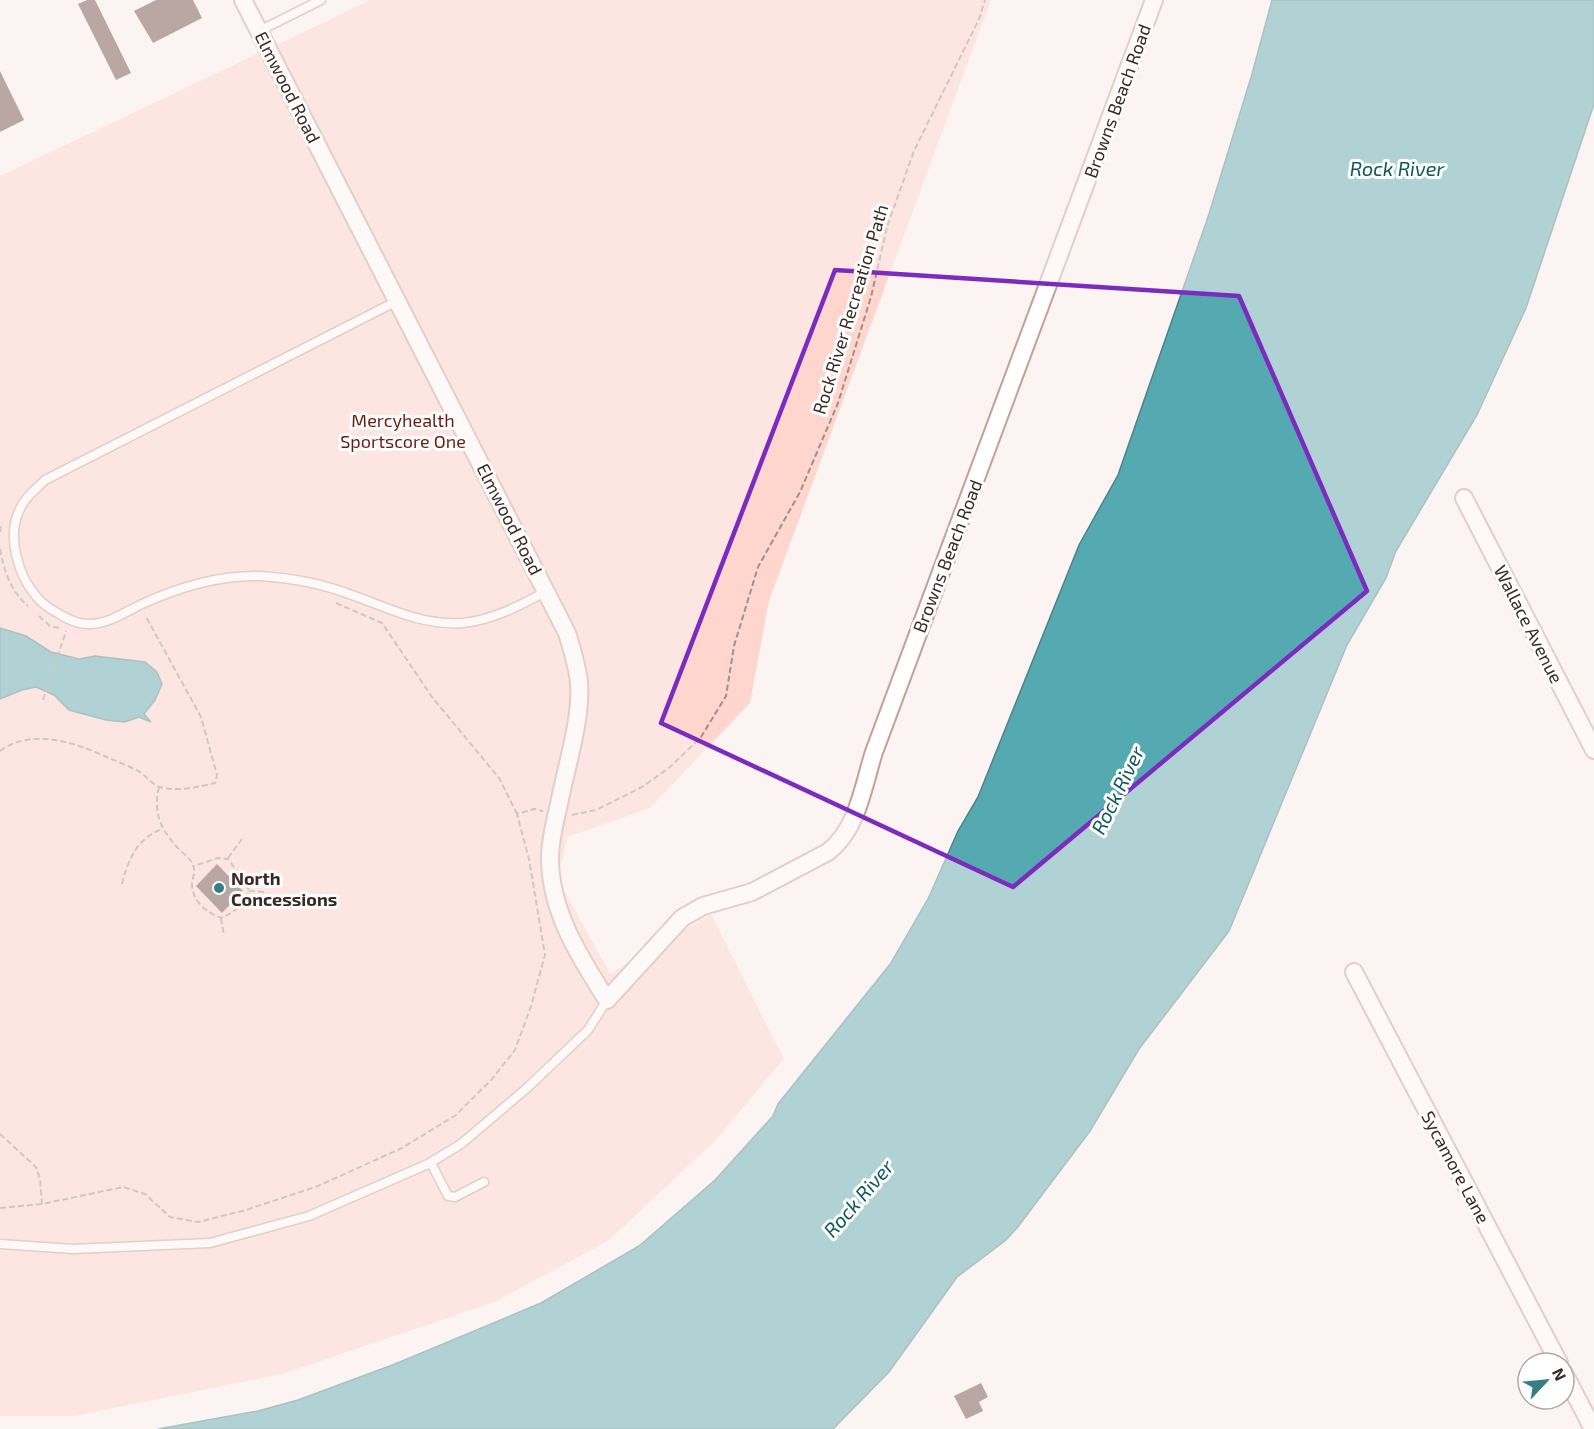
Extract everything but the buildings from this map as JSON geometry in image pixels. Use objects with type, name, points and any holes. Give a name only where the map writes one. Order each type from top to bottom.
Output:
[{"type":"street","name":"Elmwood Road","points":[[243,0],[567,633],[579,685],[578,712],[550,856],[553,889],[577,953],[607,1000]]},
{"type":"street","name":"Browns Beach Road","points":[[607,1000],[682,918],[703,906],[752,892],[828,852],[839,844],[851,825],[874,752],[1154,0]]},
{"type":"street","name":"Wallace Avenue","points":[[1464,498],[1594,750]]},
{"type":"street","name":"Sycamore Lane","points":[[1354,972],[1553,1351]]},
{"type":"street","points":[[1576,1396],[1593,1429]]},
{"type":"lane","points":[[259,31],[321,0]]},
{"type":"lane","points":[[398,301],[45,480],[27,498],[19,511],[15,528],[17,557],[26,582],[37,598],[49,608],[74,622],[91,624],[112,620],[169,593],[216,579],[258,576],[290,579],[350,594],[408,617],[427,621],[463,623],[495,616],[516,608],[547,591]]},
{"type":"lane","points":[[0,1244],[73,1249],[210,1243],[309,1216],[431,1163],[461,1144],[527,1088],[588,1030],[607,1000]]},
{"type":"lane","points":[[431,1163],[448,1196],[456,1197],[484,1182]]},
{"type":"path","name":"Rock River Recreation Path","points":[[517,814],[534,809],[576,815],[596,810],[642,787],[670,767],[701,737],[726,696],[734,646],[758,567],[800,492],[838,403],[871,297],[887,227],[910,162],[985,0]]},
{"type":"path","points":[[0,532],[1,523]]},
{"type":"path","points":[[0,549],[3,569],[18,598],[27,606]]},
{"type":"path","points":[[0,1208],[42,1204],[123,1187],[145,1194],[170,1217],[198,1222],[246,1210],[318,1185],[402,1148],[456,1115],[492,1079],[515,1050],[545,956],[529,859],[517,814],[500,778],[432,697],[382,623],[333,602]]},
{"type":"path","points":[[36,613],[50,626],[66,630],[44,700]]},
{"type":"path","points":[[137,619],[151,613]]},
{"type":"path","points":[[0,751],[7,745],[33,739],[48,739],[72,743],[139,771],[159,787],[181,789],[215,783],[217,775],[201,717],[145,615]]},
{"type":"path","points":[[159,787],[158,816],[162,829],[194,866],[192,885],[196,901],[212,914],[222,918],[239,907],[246,899],[249,891],[246,883],[228,859],[218,858],[194,866]]},
{"type":"path","points":[[122,884],[127,862],[139,845],[154,832],[162,829]]},
{"type":"path","points":[[228,859],[242,838]]},
{"type":"path","points":[[249,891],[266,892]]},
{"type":"path","points":[[222,918],[224,935]]},
{"type":"path","points":[[0,1134],[36,1167],[40,1179],[42,1204]]},
{"type":"highlighted area","points":[[835,270],[1239,296],[1367,591],[1013,887],[661,723]]},
{"type":"green space","name":"Mercyhealth Sportscore One","points":[[371,0],[991,0],[769,601],[750,703],[650,808],[568,837],[557,877],[610,974],[711,914],[784,1059],[716,1140],[608,1241],[495,1302],[282,1374],[74,1416],[0,1416],[0,176]]},
{"type":"water","name":"Rock River","points":[[1272,0],[1594,0],[1594,104],[1526,308],[1477,415],[1396,551],[1386,578],[1347,645],[1229,931],[1139,1049],[1090,1131],[1017,1228],[1006,1240],[957,1277],[889,1372],[833,1429],[158,1429],[258,1411],[298,1400],[395,1364],[541,1303],[639,1246],[715,1180],[773,1116],[778,1104],[891,963],[928,899],[958,831],[978,797],[1079,545],[1118,475],[1208,217]]},
{"type":"water","points":[[0,628],[26,636],[51,652],[79,659],[95,656],[145,662],[157,672],[162,684],[155,700],[144,714],[151,722],[139,717],[125,722],[106,720],[69,710],[54,695],[36,687],[0,699]]},
{"type":"place","name":"North Concessions","points":[[219,888]]}]
